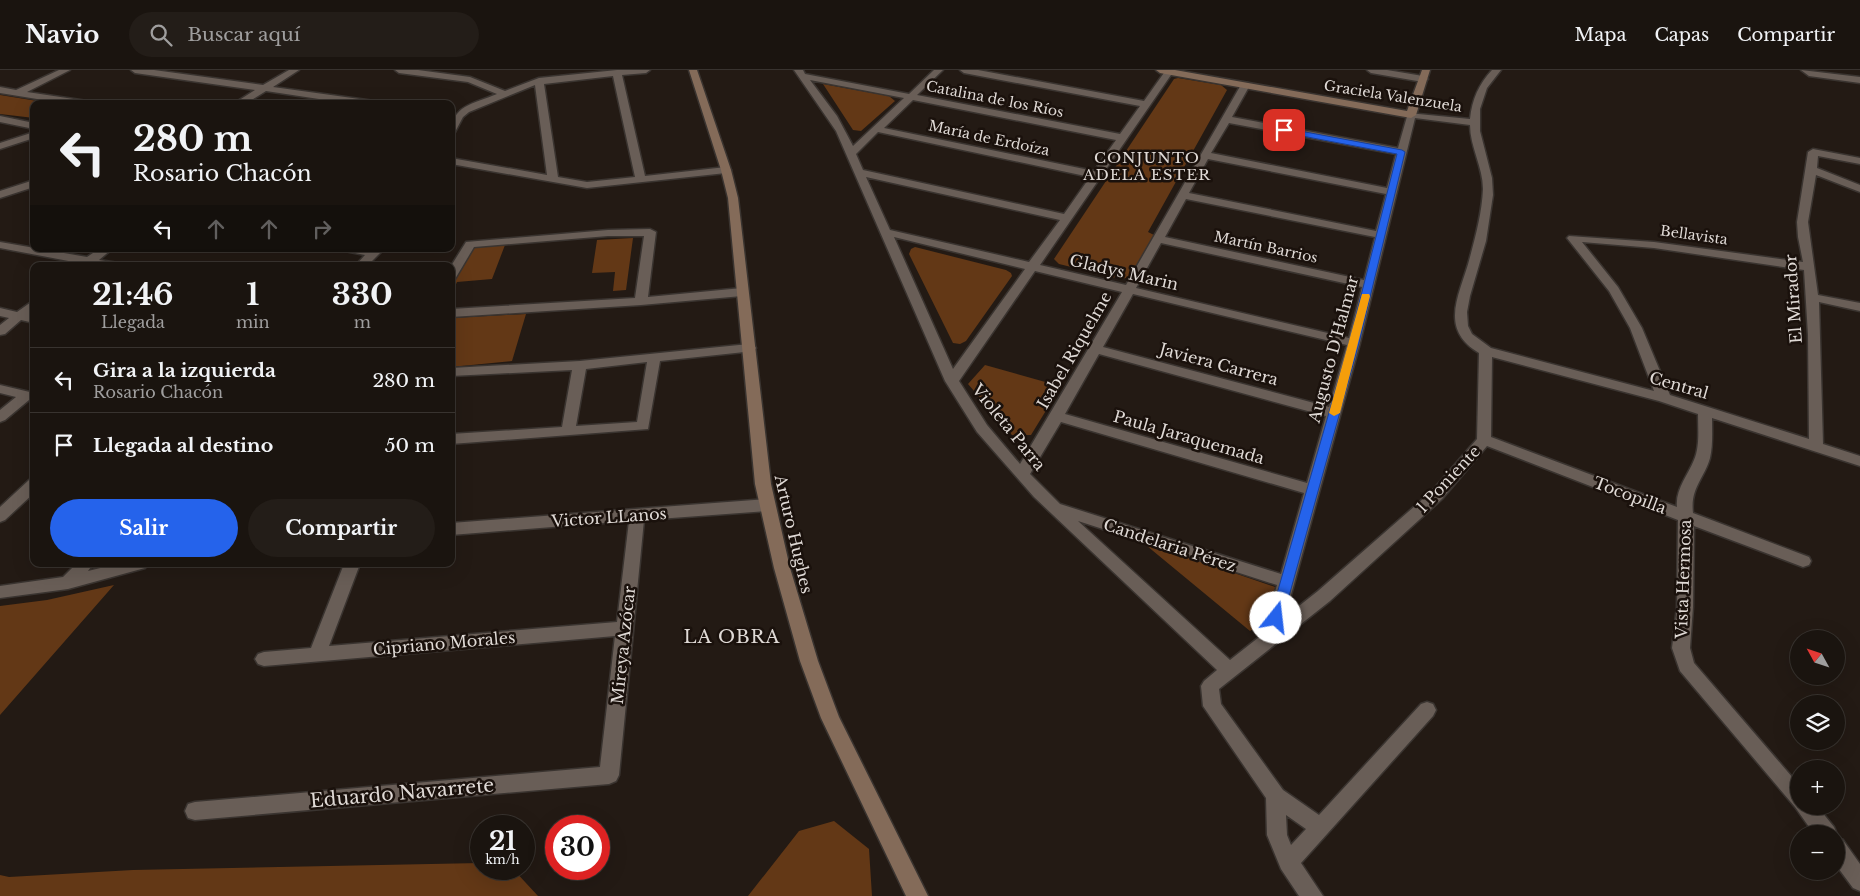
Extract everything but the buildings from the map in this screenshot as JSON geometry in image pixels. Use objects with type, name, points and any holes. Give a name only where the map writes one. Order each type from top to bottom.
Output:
[{"type":"street","points":[[0,99],[66,70]]},
{"type":"street","points":[[135,70],[346,100]]},
{"type":"street","points":[[244,100],[295,70]]},
{"type":"street","points":[[399,70],[470,80],[505,94]]},
{"type":"street","points":[[455,115],[539,82],[646,70]]},
{"type":"street","name":"Arturo Hughes","points":[[692,70],[726,170],[733,198],[766,505],[792,608],[819,689],[847,753],[917,896]]},
{"type":"street","points":[[851,152],[939,70]]},
{"type":"street","points":[[964,70],[1146,104]]},
{"type":"street","points":[[1371,70],[1425,74]]},
{"type":"street","points":[[1486,351],[1468,338],[1461,319],[1464,291],[1477,257],[1487,194],[1486,171],[1477,145],[1473,122],[1476,103],[1482,88],[1497,70]]},
{"type":"street","points":[[952,381],[1146,104],[1165,71]]},
{"type":"street","name":"Graciela Valenzuela","points":[[1165,71],[1411,114],[1473,122]]},
{"type":"street","points":[[1807,72],[1860,80]]},
{"type":"street","points":[[617,73],[641,180]]},
{"type":"street","name":"Catalina de los Ríos","points":[[800,73],[910,97],[1122,138]]},
{"type":"street","name":"Violeta Parra","points":[[800,73],[832,116],[851,152],[952,381],[970,411],[1022,474],[1054,508],[1229,671]]},
{"type":"street","name":"Augusto D'Halmar","points":[[1271,636],[1354,343],[1411,114],[1425,74]]},
{"type":"street","points":[[539,82],[553,180]]},
{"type":"street","name":"Isabel Riquelme","points":[[1022,474],[1096,349],[1244,85]]},
{"type":"street","points":[[0,90],[61,100]]},
{"type":"street","points":[[0,119],[30,125]]},
{"type":"street","points":[[1225,119],[1402,152]]},
{"type":"street","name":"María de Erdoíza","points":[[876,129],[1096,175]]},
{"type":"street","points":[[0,146],[30,136]]},
{"type":"street","name":"El Mirador","points":[[1816,446],[1812,297],[1810,267],[1803,230],[1813,170],[1813,152],[1860,161]]},
{"type":"street","points":[[1205,155],[1392,192]]},
{"type":"street","points":[[455,162],[593,186],[726,170]]},
{"type":"street","points":[[1813,170],[1860,190]]},
{"type":"street","points":[[860,172],[1066,218]]},
{"type":"street","points":[[0,195],[30,184]]},
{"type":"street","points":[[12,190],[30,193]]},
{"type":"street","points":[[1182,195],[1381,235]]},
{"type":"street","points":[[455,269],[470,244],[608,233],[650,232],[641,301]]},
{"type":"street","name":"Gladys Marin","points":[[886,232],[1354,343]]},
{"type":"street","name":"Bellavista","points":[[1664,398],[1636,328],[1614,290],[1573,238],[1654,245],[1810,267]]},
{"type":"street","name":"Martín Barrios","points":[[1158,239],[1368,285]]},
{"type":"street","points":[[0,245],[30,252]]},
{"type":"street","points":[[32,252],[77,262]]},
{"type":"street","points":[[89,262],[102,252]]},
{"type":"street","points":[[364,262],[375,252]]},
{"type":"street","points":[[455,313],[641,301],[742,292]]},
{"type":"street","points":[[1812,297],[1860,307]]},
{"type":"street","points":[[0,330],[30,307]]},
{"type":"street","points":[[0,312],[30,318]]},
{"type":"street","points":[[455,372],[580,366],[749,348]]},
{"type":"street","name":"Javiera Carrera","points":[[1096,349],[1334,413]]},
{"type":"street","name":"Central","points":[[1486,351],[1705,410],[1860,461]]},
{"type":"street","name":"1 Poniente","points":[[1321,828],[1276,796],[1212,706],[1210,686],[1324,596],[1437,495],[1484,440],[1486,351]]},
{"type":"street","points":[[455,439],[643,426],[654,357]]},
{"type":"street","points":[[568,430],[580,366]]},
{"type":"street","points":[[0,389],[30,396]]},
{"type":"street","points":[[0,417],[30,396]]},
{"type":"street","name":"Vista Hermosa","points":[[1705,410],[1705,440],[1702,458],[1690,482],[1684,501],[1686,516],[1685,607],[1681,648],[1686,666],[1790,789]]},
{"type":"street","name":"Paula Jaraquemada","points":[[1057,416],[1313,490]]},
{"type":"street","name":"Tocopilla","points":[[1484,440],[1803,561]]},
{"type":"street","points":[[0,516],[30,488]]},
{"type":"street","name":"Victor LLanos","points":[[455,528],[766,505]]},
{"type":"street","name":"Candelaria Pérez","points":[[1054,508],[1286,582]]},
{"type":"street","name":"Mireya Azócar","points":[[610,774],[637,515]]},
{"type":"street","points":[[68,583],[82,567]]},
{"type":"street","points":[[0,592],[68,583],[128,567]]},
{"type":"street","points":[[317,654],[351,567]]},
{"type":"street","name":"Cipriano Morales","points":[[264,659],[625,628]]},
{"type":"street","points":[[1288,862],[1427,710]]},
{"type":"street","name":"Eduardo Navarrete","points":[[195,811],[610,774]]},
{"type":"street","points":[[1276,796],[1276,835],[1288,862],[1312,896]]},
{"type":"street","points":[[1811,815],[1820,825]]},
{"type":"street","points":[[1845,860],[1860,881]]},
{"type":"shaded area","points":[[1174,79],[1221,85],[1227,90],[1148,232],[1154,235],[1132,277],[1120,279],[1059,264],[1054,259]]},
{"type":"shaded area","points":[[823,84],[889,96],[895,101],[861,131],[853,130]]},
{"type":"shaded area","points":[[0,95],[31,100],[30,118],[0,114]]},
{"type":"shaded area","points":[[633,238],[626,290],[613,291],[615,272],[592,273],[597,240]]},
{"type":"shaded area","points":[[505,245],[492,279],[457,282],[455,286],[455,269],[472,246]]},
{"type":"shaded area","points":[[915,247],[1006,270],[1011,273],[1012,276],[966,341],[960,344],[953,343],[909,254],[911,249]]},
{"type":"shaded area","points":[[526,314],[512,361],[455,367],[455,318]]},
{"type":"shaded area","points":[[985,365],[1056,385],[1047,402],[1050,404],[1031,435],[1012,435],[968,384]]},
{"type":"shaded area","points":[[1141,541],[1278,588],[1270,613],[1257,627],[1250,631]]},
{"type":"shaded area","points":[[114,585],[0,715],[0,606],[47,600]]},
{"type":"shaded area","points":[[834,821],[869,849],[872,896],[748,896],[799,831]]},
{"type":"shaded area","points":[[470,863],[470,880],[523,880],[538,896],[0,896],[0,875],[9,877],[133,870]]},
{"type":"slow traffic","points":[[1334,413],[1366,296]]},
{"type":"district","name":"CONJUNTO ADELA ESTER","points":[[1147,166]]},
{"type":"district","name":"LA OBRA","points":[[732,637]]},
{"type":"route","points":[[1276,618],[1354,343],[1402,152],[1284,130]]}]
